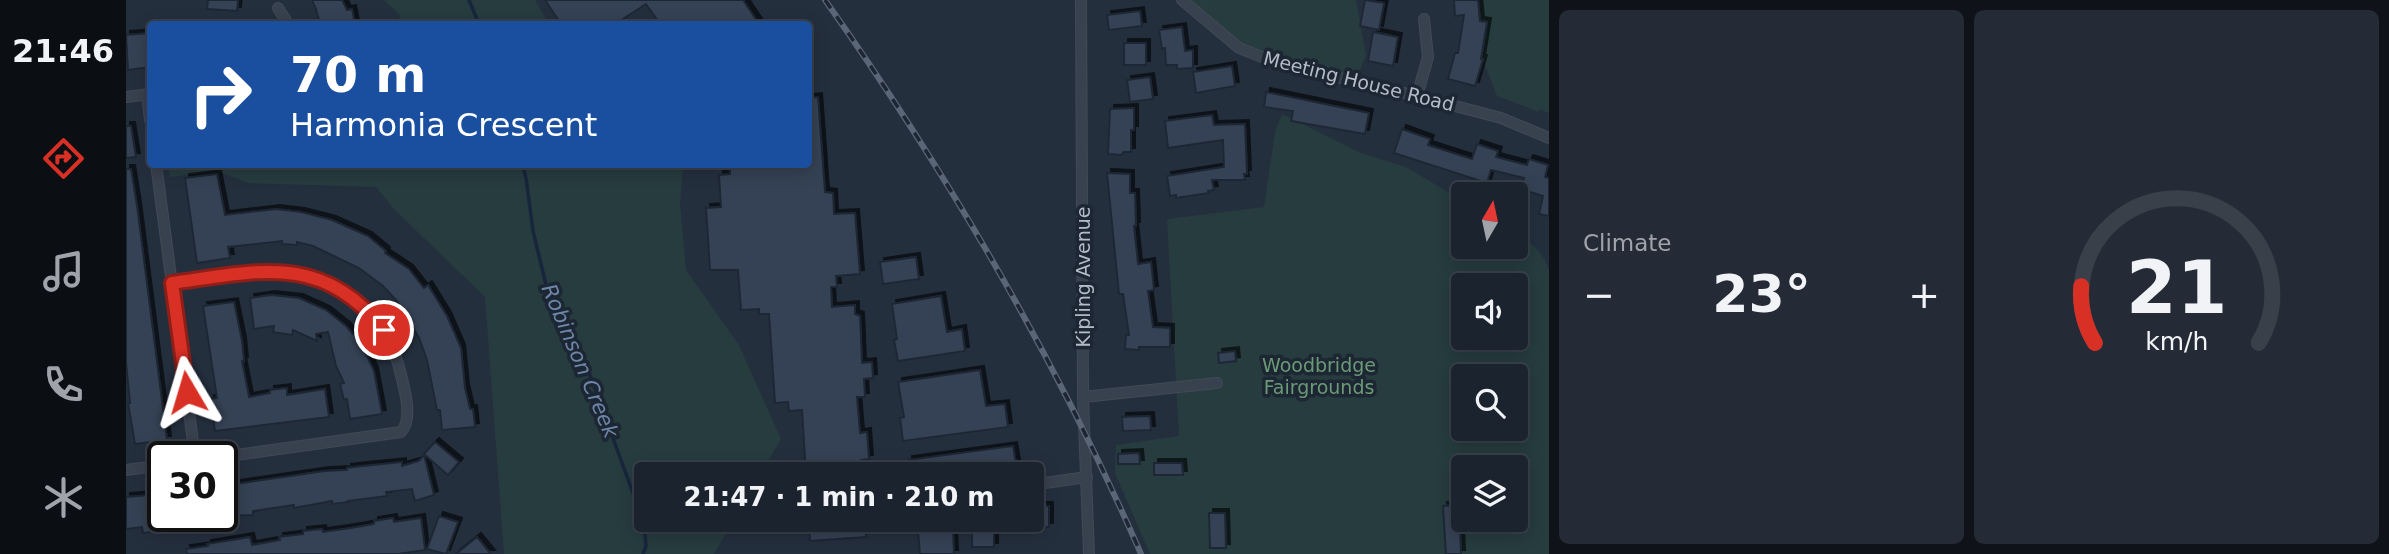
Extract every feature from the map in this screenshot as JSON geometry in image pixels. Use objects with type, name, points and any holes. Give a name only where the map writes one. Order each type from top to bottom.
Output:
[{"type":"street","name":"Kipling Avenue","points":[[1081,0],[1083,397],[1089,554]]},
{"type":"street","name":"Meeting House Road","points":[[1182,0],[1239,48],[1280,64],[1501,118],[1549,138]]},
{"type":"street","points":[[278,8],[286,21]]},
{"type":"street","points":[[1418,96],[1427,57],[1424,19]]},
{"type":"street","points":[[126,97],[147,94]]},
{"type":"street","points":[[157,168],[193,441]]},
{"type":"street","points":[[172,283],[270,270],[312,277],[331,284],[358,303],[384,330],[399,365],[407,412],[405,427],[401,432],[238,455]]},
{"type":"street","points":[[1083,397],[1217,383]]},
{"type":"street","points":[[126,470],[147,467]]},
{"type":"street","points":[[1044,483],[1087,477]]},
{"type":"green space","points":[[384,0],[535,0],[547,21],[399,21],[400,15]]},
{"type":"green space","points":[[1180,0],[1356,0],[1366,55],[1354,85],[1248,54]]},
{"type":"green space","points":[[1468,0],[1549,0],[1549,113],[1539,109],[1539,112],[1497,96],[1481,54]]},
{"type":"green space","name":"Woodbridge Fairgrounds","points":[[1282,114],[1361,153],[1406,167],[1451,194],[1451,259],[1528,259],[1528,242],[1539,252],[1549,269],[1549,554],[1150,554],[1115,473],[1116,445],[1179,436],[1167,219],[1264,207],[1275,132]]},
{"type":"green space","points":[[168,168],[683,168],[680,204],[686,270],[739,345],[781,439],[767,462],[634,462],[634,532],[727,532],[714,554],[504,554],[485,297],[394,209],[376,187],[249,183],[217,171],[170,177]]},
{"type":"building","points":[[208,0],[238,0],[237,11],[207,9]]},
{"type":"building","points":[[312,0],[342,0],[347,10],[352,9],[354,21],[319,21]]},
{"type":"building","points":[[545,0],[743,0],[757,21],[658,21],[646,4],[620,21],[559,21]]},
{"type":"building","points":[[1365,0],[1384,3],[1379,30],[1360,26]]},
{"type":"building","points":[[1454,0],[1478,0],[1480,21],[1487,22],[1483,59],[1475,86],[1448,79],[1455,53],[1458,53],[1464,15],[1455,16]]},
{"type":"building","points":[[1140,11],[1142,26],[1109,30],[1107,15]]},
{"type":"building","points":[[1182,27],[1185,51],[1193,50],[1193,68],[1177,69],[1177,65],[1166,65],[1165,48],[1162,49],[1159,30]]},
{"type":"building","points":[[1373,32],[1398,37],[1393,66],[1368,61]]},
{"type":"building","points":[[147,33],[147,67],[128,70],[126,35]]},
{"type":"building","points":[[1124,43],[1146,43],[1146,65],[1124,65]]},
{"type":"building","points":[[1232,66],[1235,86],[1196,93],[1193,72]]},
{"type":"building","points":[[1150,77],[1153,99],[1130,102],[1127,80]]},
{"type":"building","points":[[1266,92],[1369,113],[1365,134],[1291,121],[1293,111],[1264,107]]},
{"type":"building","points":[[818,97],[825,192],[833,193],[834,214],[855,213],[860,274],[836,276],[837,287],[831,287],[832,307],[855,305],[855,314],[860,316],[862,363],[872,362],[873,378],[864,379],[865,397],[857,397],[860,433],[867,432],[869,459],[861,462],[805,462],[802,410],[789,411],[788,402],[775,403],[769,314],[759,314],[759,309],[741,310],[738,270],[710,270],[706,208],[721,207],[719,175],[730,174],[730,168],[812,168],[812,98]]},
{"type":"building","points":[[1134,108],[1131,152],[1123,152],[1122,155],[1108,154],[1110,109]]},
{"type":"building","points":[[1212,115],[1214,125],[1245,124],[1245,180],[1212,180],[1214,190],[1208,191],[1209,193],[1176,198],[1176,195],[1170,196],[1167,176],[1224,167],[1223,140],[1168,148],[1165,121]]},
{"type":"building","points":[[126,126],[131,126],[136,157],[126,158]]},
{"type":"building","points":[[1402,129],[1430,139],[1428,145],[1472,159],[1477,144],[1498,151],[1496,157],[1527,165],[1529,159],[1548,165],[1545,177],[1549,178],[1549,216],[1539,214],[1543,196],[1528,191],[1528,182],[1523,182],[1524,178],[1491,170],[1487,182],[1484,182],[1394,153]]},
{"type":"building","points":[[126,169],[131,169],[167,440],[135,444],[128,403]]},
{"type":"building","points":[[1107,173],[1130,174],[1130,193],[1135,193],[1134,226],[1138,264],[1151,262],[1154,290],[1148,291],[1153,327],[1170,328],[1170,347],[1125,349],[1126,335],[1129,335],[1123,294],[1119,294]]},
{"type":"building","points":[[217,174],[225,215],[276,209],[332,220],[368,236],[386,251],[385,253],[409,269],[424,288],[428,285],[447,316],[461,348],[465,388],[470,409],[473,409],[475,427],[442,430],[440,410],[437,410],[427,360],[419,338],[397,301],[383,286],[359,268],[313,246],[297,242],[297,245],[282,244],[282,241],[228,247],[230,258],[197,263],[185,178]]},
{"type":"building","points":[[916,257],[919,279],[883,284],[880,262]]},
{"type":"building","points":[[271,295],[299,298],[326,310],[346,326],[361,343],[374,371],[382,414],[350,419],[347,399],[344,400],[340,384],[344,383],[336,366],[328,332],[316,334],[317,341],[293,330],[292,335],[273,332],[274,326],[254,329],[250,298]]},
{"type":"building","points":[[941,296],[947,332],[962,329],[965,351],[898,361],[892,304]]},
{"type":"building","points":[[234,302],[249,397],[287,388],[287,395],[325,389],[329,417],[215,431],[210,399],[217,398],[203,306]]},
{"type":"building","points":[[1235,351],[1236,361],[1219,363],[1218,353]]},
{"type":"building","points":[[980,370],[986,406],[1005,404],[1008,427],[903,441],[900,418],[904,417],[898,382]]},
{"type":"building","points":[[1150,416],[1151,430],[1123,431],[1122,417]]},
{"type":"building","points":[[435,442],[459,462],[448,475],[424,454]]},
{"type":"building","points":[[1013,446],[1016,462],[908,462]]},
{"type":"building","points":[[1139,453],[1140,464],[1118,464],[1118,454]]},
{"type":"building","points":[[424,455],[434,495],[415,501],[412,489],[386,492],[387,496],[349,502],[332,504],[332,501],[294,508],[294,505],[253,511],[253,515],[238,515],[238,484],[363,466],[402,462],[402,466],[419,461]]},
{"type":"building","points":[[1154,463],[1182,463],[1183,475],[1154,475]]},
{"type":"building","points":[[147,495],[147,532],[151,532],[143,533],[142,527],[126,529],[126,497]]},
{"type":"building","points":[[1044,506],[1049,506],[1049,527],[1044,527]]},
{"type":"building","points":[[1443,506],[1451,506],[1451,532],[1460,532],[1461,554],[1446,554]]},
{"type":"building","points":[[1209,513],[1225,513],[1226,548],[1210,548]]},
{"type":"building","points":[[439,516],[458,522],[446,554],[427,549]]},
{"type":"building","points":[[393,518],[394,522],[421,518],[425,550],[398,554],[187,554],[186,549],[250,537],[252,545],[280,540],[279,537],[303,534],[303,531],[322,529],[323,532],[351,528]]},
{"type":"building","points":[[810,532],[866,532],[866,537],[810,541]]},
{"type":"building","points":[[918,532],[953,532],[954,554],[920,554]]},
{"type":"building","points":[[972,532],[994,532],[994,547],[972,547]]},
{"type":"building","points":[[477,537],[491,554],[456,554]]},
{"type":"waterway","name":"Robinson Creek","points":[[469,0],[478,21]]},
{"type":"waterway","name":"Robinson Creek","points":[[523,168],[533,231],[547,289],[584,359],[644,523],[646,546],[643,554]]},
{"type":"railway","points":[[825,0],[957,200],[997,269],[1073,410],[1141,554]]},
{"type":"route","points":[[187,392],[172,283],[270,270],[297,273],[331,284],[347,293],[384,330]]}]
